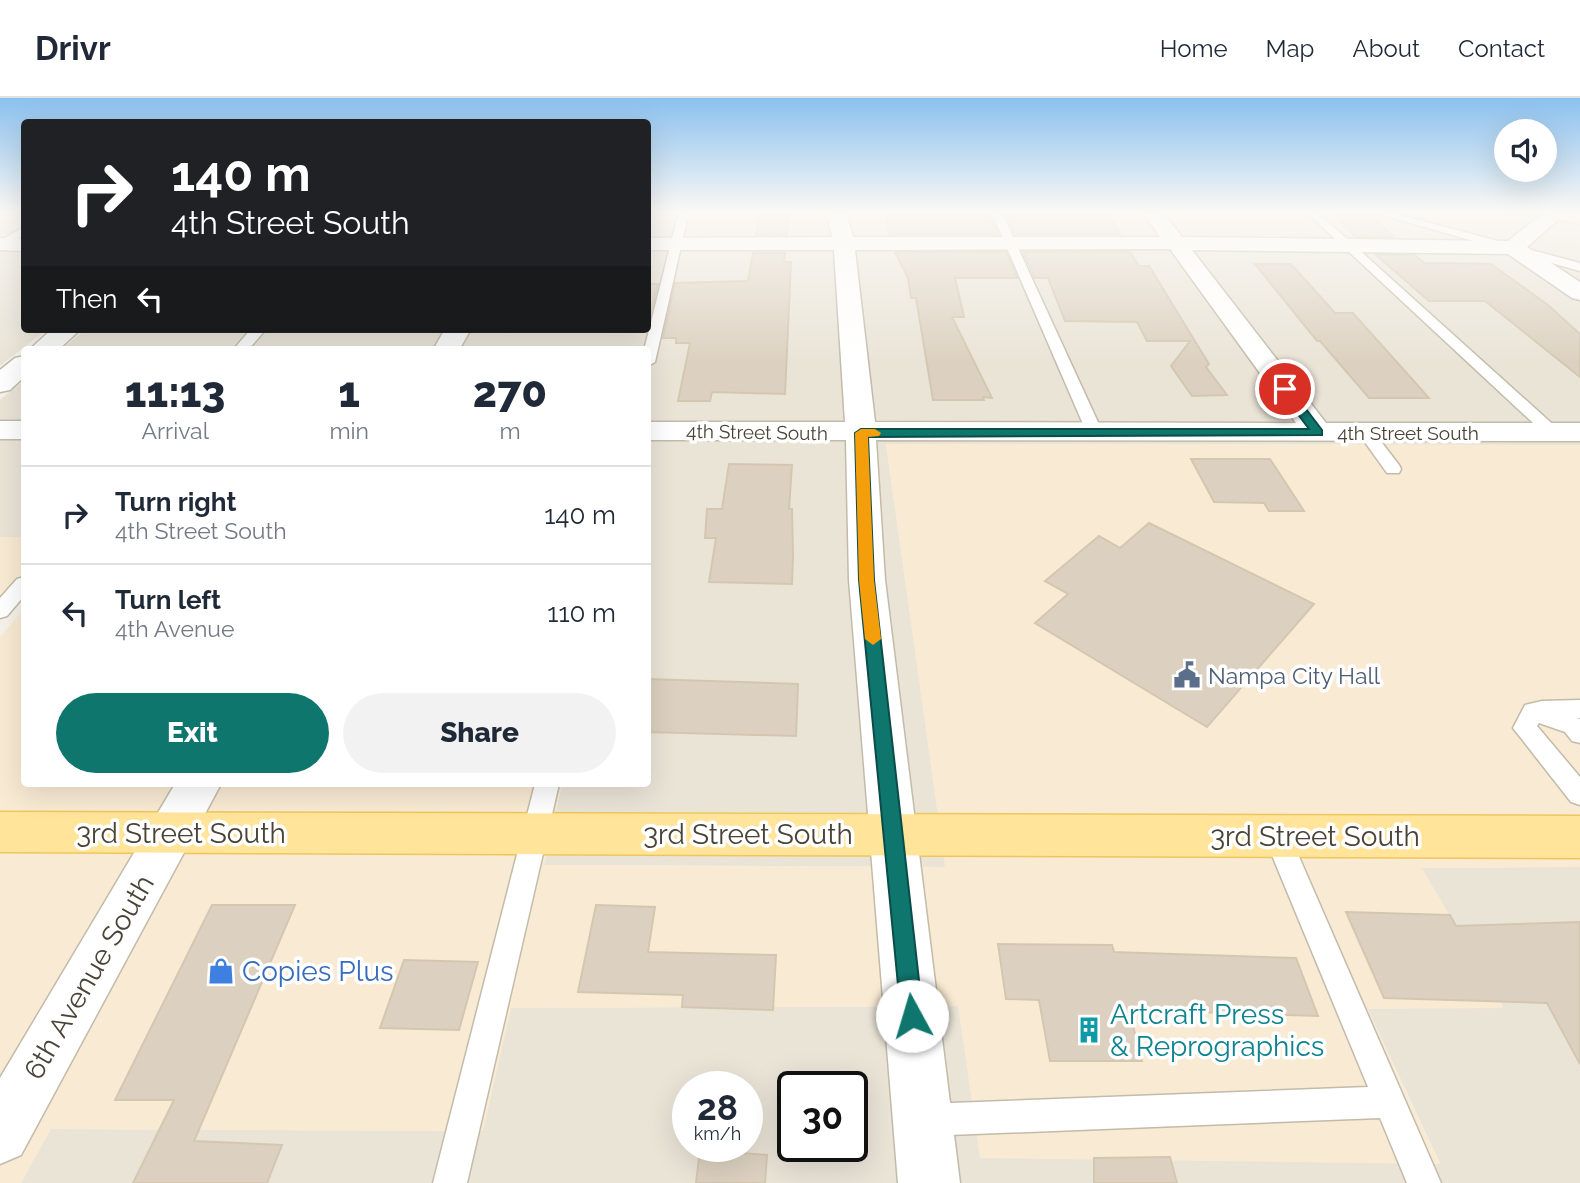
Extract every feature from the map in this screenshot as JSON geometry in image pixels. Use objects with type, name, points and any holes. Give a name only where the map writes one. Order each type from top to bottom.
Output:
[{"type":"main road","name":"3rd Street South","points":[[0,832],[1580,837]]},
{"type":"street","points":[[843,262],[861,433],[867,580],[929,1183]]},
{"type":"street","points":[[1189,262],[1318,433]]},
{"type":"street","points":[[1533,262],[1580,293]]},
{"type":"street","points":[[47,346],[63,333]]},
{"type":"street","points":[[0,384],[21,366]]},
{"type":"street","points":[[0,430],[21,430]]},
{"type":"street","name":"4th Street South","points":[[651,431],[1367,434],[1566,432]]},
{"type":"street","name":"6th Avenue South","points":[[0,1134],[197,787]]},
{"type":"lane","points":[[651,349],[672,262]]},
{"type":"lane","points":[[1018,262],[1094,431]]},
{"type":"lane","points":[[1366,262],[1566,432]]},
{"type":"lane","points":[[1561,262],[1580,267]]},
{"type":"lane","points":[[244,346],[255,333]]},
{"type":"lane","points":[[1367,434],[1393,469]]},
{"type":"lane","points":[[0,611],[21,587]]},
{"type":"lane","points":[[1533,711],[1580,709]]},
{"type":"lane","points":[[1533,711],[1573,726],[1580,734]]},
{"type":"lane","points":[[1533,711],[1525,729],[1580,795]]},
{"type":"lane","points":[[450,1183],[546,787]]},
{"type":"lane","points":[[1277,836],[1424,1183]]},
{"type":"lane","points":[[923,1120],[1390,1102]]},
{"type":"shaded area","points":[[0,262],[21,262],[21,333],[42,333],[25,346],[21,346],[21,349],[0,366]]},
{"type":"shaded area","points":[[651,262],[1580,262],[1580,445],[886,444],[946,867],[544,865],[561,787],[651,787],[651,346],[66,346],[81,333],[651,333]]},
{"type":"shaded area","points":[[21,382],[21,537],[0,537],[0,400]]},
{"type":"shaded area","points":[[886,444],[1580,445],[1580,867],[1422,868],[1503,1008],[1367,1009],[1440,1164],[980,1158],[958,1006],[511,1008],[483,1131],[51,1129],[21,1183],[0,1183],[0,637],[21,612],[21,787],[561,787],[544,865],[945,867]]},
{"type":"shaded area","points":[[0,537],[21,537],[21,586],[11,597],[0,597]]},
{"type":"shaded area","points":[[1580,867],[1580,1183],[21,1183],[50,1129],[482,1131],[511,1008],[959,1006],[1440,1163],[1367,1008],[1503,1007],[1421,868]]},
{"type":"building","points":[[751,262],[791,262],[785,394],[712,392],[710,401],[678,401],[690,343],[676,343],[676,338],[663,338],[675,283],[748,281]]},
{"type":"building","points":[[900,262],[1010,262],[1017,278],[955,278],[964,317],[952,317],[992,398],[933,400],[916,298],[911,298],[908,278]]},
{"type":"building","points":[[1027,262],[1136,262],[1139,266],[1149,266],[1209,364],[1206,367],[1227,395],[1192,396],[1171,366],[1190,341],[1147,341],[1137,322],[1065,321],[1048,278],[1035,278]]},
{"type":"building","points":[[1384,262],[1491,264],[1548,305],[1580,334],[1580,377],[1485,301],[1429,301]]},
{"type":"building","points":[[1255,264],[1291,264],[1335,313],[1353,313],[1429,398],[1369,398],[1320,341],[1317,341]]},
{"type":"building","points":[[651,284],[658,284],[651,313]]},
{"type":"building","points":[[1191,459],[1270,459],[1304,511],[1269,511],[1264,503],[1214,502]]},
{"type":"building","points":[[729,464],[792,465],[789,509],[792,509],[792,584],[709,582],[716,538],[705,538],[707,509],[722,509]]},
{"type":"building","name":"Nampa City Hall","points":[[1149,523],[1314,604],[1207,727],[1035,623],[1068,594],[1045,581],[1099,536],[1120,548]]},
{"type":"building","points":[[651,679],[798,684],[796,736],[651,732]]},
{"type":"building","points":[[212,905],[295,905],[194,1141],[282,1145],[267,1183],[133,1183],[174,1100],[115,1100]]},
{"type":"building","points":[[596,905],[655,907],[648,952],[776,955],[773,1010],[682,1007],[683,995],[578,992]]},
{"type":"building","points":[[1346,912],[1450,915],[1456,926],[1580,922],[1580,1064],[1547,1003],[1384,998]]},
{"type":"building","points":[[998,944],[1112,945],[1114,952],[1296,958],[1318,1016],[1129,1010],[1142,1061],[1050,1061],[1039,1000],[1006,999]]},
{"type":"building","points":[[404,960],[478,962],[459,1030],[380,1028]]},
{"type":"building","points":[[763,1155],[767,1155],[765,1183],[696,1183],[699,1162],[763,1162]]},
{"type":"building","points":[[1170,1157],[1177,1183],[1094,1183],[1094,1158]]},
{"type":"slow traffic","points":[[873,639],[867,580],[861,433],[875,433]]},
{"type":"place","name":"Nampa City Hall","points":[[1187,675]]},
{"type":"place","name":"Copies Plus","points":[[221,971]]},
{"type":"place","name":"Artcraft Press & Reprographics","points":[[1089,1030]]},
{"type":"route","points":[[912,1016],[867,580],[861,433],[1318,433],[1285,389]]}]
